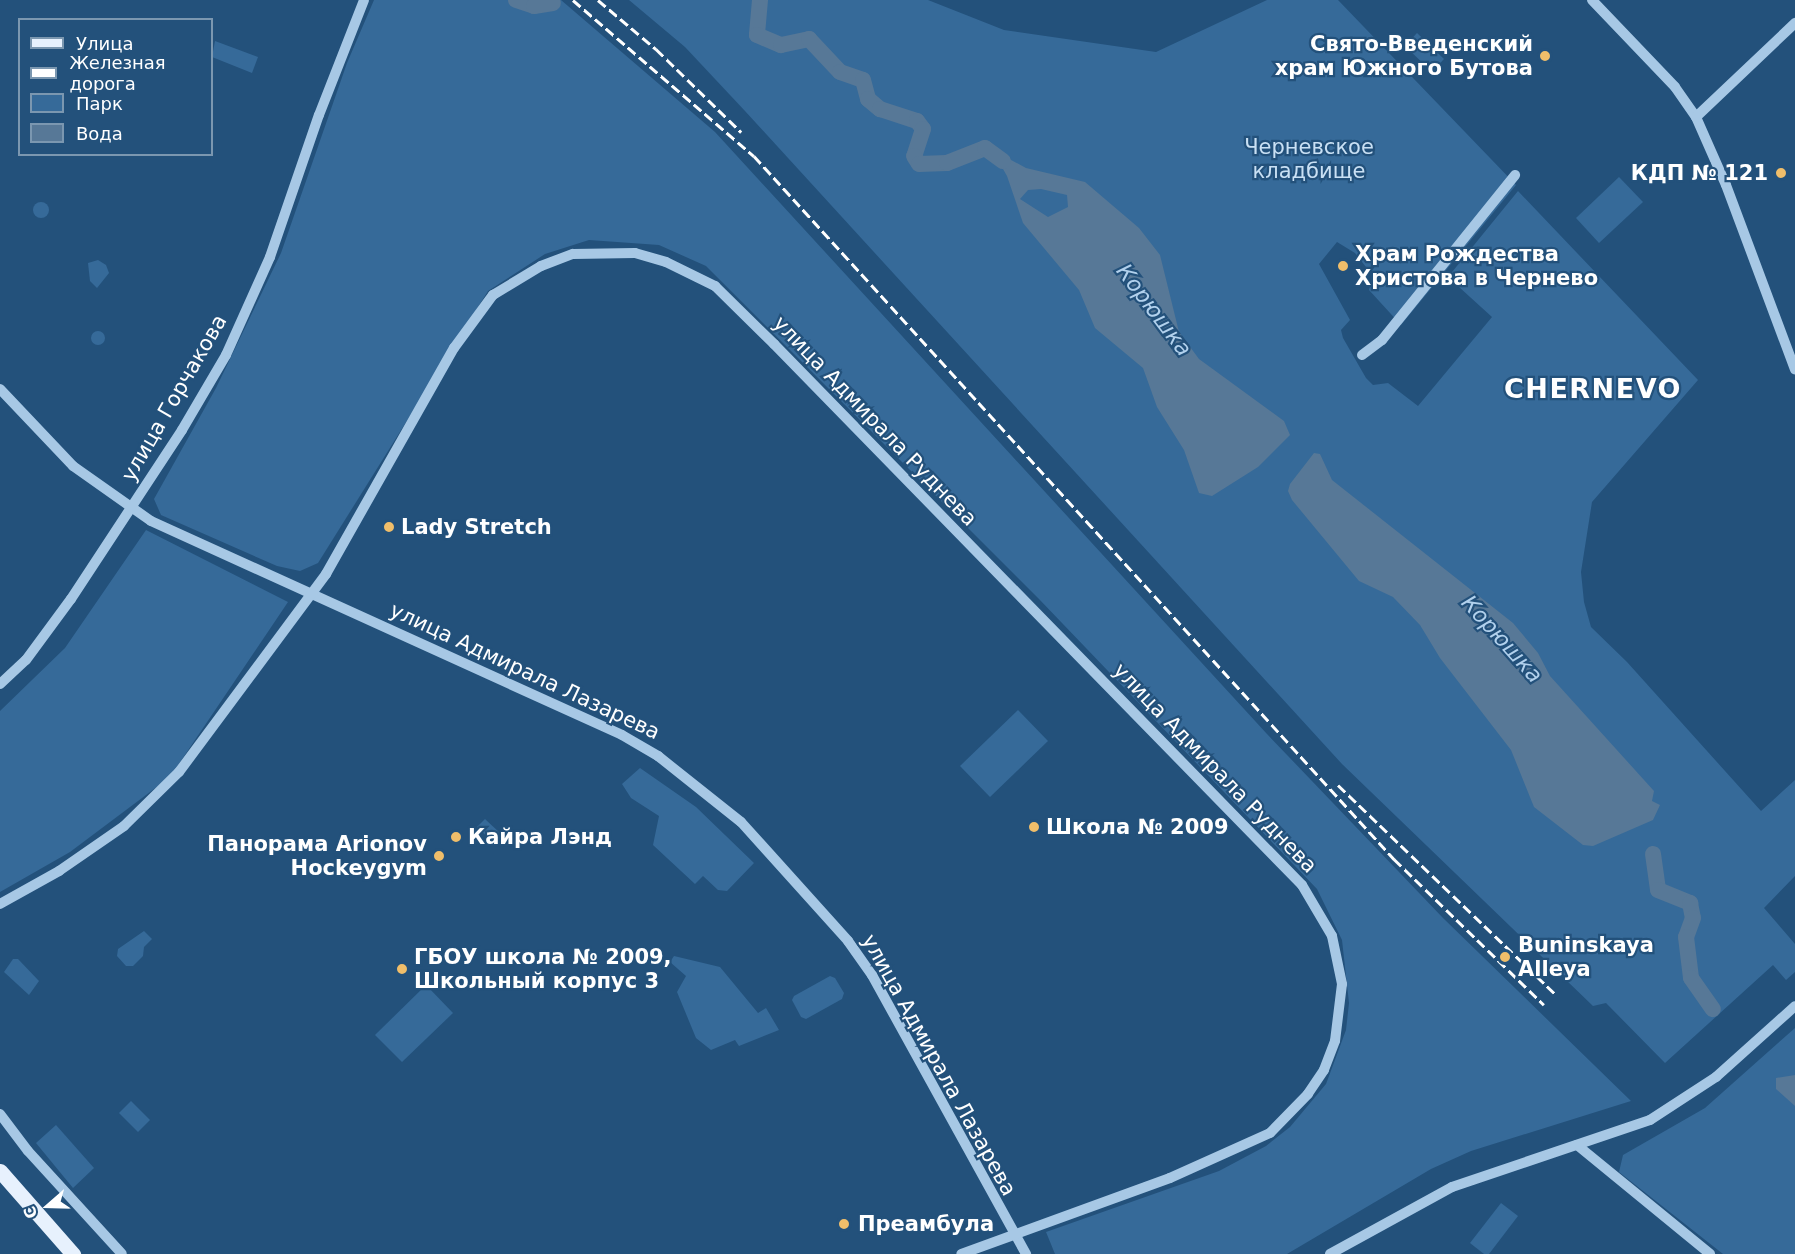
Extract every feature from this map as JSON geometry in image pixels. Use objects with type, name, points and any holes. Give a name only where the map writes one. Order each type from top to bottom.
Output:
[{"type":"main road","points":[[0,1171],[73,1254]]},
{"type":"street","name":"улица Горчакова","points":[[0,684],[38,646],[132,509],[204,395],[244,316],[270,257],[319,115],[364,0]]},
{"type":"street","points":[[1592,0],[1675,87],[1696,117],[1726,185],[1795,370]]},
{"type":"street","points":[[1696,117],[1792,26]]},
{"type":"street","points":[[1362,355],[1383,340],[1515,175]]},
{"type":"street","name":"улица Адмирала Руднева","points":[[0,904],[59,871],[124,826],[179,772],[312,593],[454,348],[495,294],[541,266],[573,254],[604,252],[635,254],[666,262],[715,286],[1274,855],[1302,885],[1332,936],[1342,984],[1335,1041],[1324,1070],[1289,1117],[1245,1148],[961,1254]]},
{"type":"street","name":"улица Адмирала Лазарева","points":[[0,389],[73,466],[132,509],[206,548],[312,593],[622,735],[658,756],[741,822],[848,940],[872,975],[1026,1254]]},
{"type":"street","points":[[1330,1254],[1452,1187],[1650,1120],[1716,1077],[1795,1006]]},
{"type":"street","points":[[0,1114],[28,1151],[122,1254]]},
{"type":"street","points":[[1577,1145],[1710,1254]]},
{"type":"green space","points":[[374,0],[561,0],[715,132],[1267,734],[1443,918],[1631,1101],[1471,1151],[1431,1169],[1287,1254],[1055,1254],[1046,1232],[1219,1171],[1266,1146],[1290,1127],[1326,1084],[1346,1030],[1349,1003],[1342,940],[1317,889],[1039,599],[706,266],[659,245],[589,240],[545,254],[488,291],[318,563],[300,571],[277,566],[161,515],[154,499],[216,388],[281,253],[347,63]]},
{"type":"green space","name":"Черневское кладбище","points":[[629,0],[928,0],[1004,30],[1156,52],[1267,0],[1338,0],[1516,185],[1401,325],[1369,290],[1373,276],[1355,253],[1337,242],[1319,264],[1350,320],[1341,330],[1343,338],[1366,378],[1373,385],[1388,383],[1418,406],[1492,317],[1448,277],[1518,191],[1698,380],[1592,502],[1581,572],[1584,602],[1591,627],[1627,662],[1761,811],[1795,780],[1795,876],[1764,908],[1795,944],[1795,972],[1786,980],[1773,965],[1665,1063],[1606,1003],[1593,1006],[1342,764],[745,111],[685,47]]},
{"type":"green space","points":[[1417,33],[1444,59],[1432,72],[1405,46]]},
{"type":"green space","points":[[215,41],[258,57],[252,73],[213,57]]},
{"type":"green space","points":[[1619,177],[1643,202],[1599,243],[1576,218]]},
{"type":"green space","points":[[41,202],[47,204],[49,210],[47,216],[41,218],[35,216],[33,210],[35,204]]},
{"type":"green space","points":[[98,260],[106,265],[109,273],[97,288],[90,281],[88,263]]},
{"type":"green space","points":[[95,331],[101,331],[105,338],[101,345],[95,345],[91,341],[91,335]]},
{"type":"green space","points":[[146,530],[288,602],[170,777],[70,852],[0,892],[0,711],[65,648]]},
{"type":"green space","points":[[1018,710],[1048,741],[990,797],[960,766]]},
{"type":"green space","points":[[640,768],[696,807],[754,863],[727,891],[718,890],[703,876],[695,884],[653,845],[659,816],[631,798],[622,784]]},
{"type":"green space","points":[[485,819],[501,834],[493,842],[477,827]]},
{"type":"green space","points":[[144,931],[152,939],[144,947],[143,956],[133,966],[126,966],[117,956],[118,949]]},
{"type":"green space","points":[[674,956],[720,967],[758,1013],[766,1008],[779,1030],[739,1046],[735,1040],[711,1050],[696,1038],[677,992],[686,976],[670,962]]},
{"type":"green space","points":[[13,959],[18,959],[39,981],[29,995],[4,972]]},
{"type":"green space","points":[[830,976],[835,978],[844,993],[842,999],[806,1019],[801,1017],[792,1000],[794,996]]},
{"type":"green space","points":[[426,985],[453,1013],[402,1062],[375,1035]]},
{"type":"green space","points":[[1795,1028],[1795,1254],[1723,1254],[1619,1172],[1623,1155],[1705,1108]]},
{"type":"green space","points":[[131,1101],[150,1120],[138,1132],[119,1113]]},
{"type":"green space","points":[[56,1125],[94,1168],[73,1188],[36,1143]]},
{"type":"green space","points":[[1501,1203],[1518,1216],[1489,1254],[1484,1254],[1470,1243]]},
{"type":"water","points":[[987,147],[1026,168],[1085,182],[1139,228],[1160,255],[1179,332],[1199,359],[1284,421],[1290,435],[1258,467],[1212,496],[1199,493],[1184,450],[1157,407],[1143,368],[1095,328],[1079,290],[1023,223],[1007,176],[999,162],[986,151]],"holes":[[[1041,189],[1067,195],[1068,207],[1048,217],[1020,199],[1028,190]]]},
{"type":"water","points":[[1314,453],[1320,454],[1332,480],[1513,623],[1538,653],[1550,676],[1654,791],[1652,801],[1660,805],[1653,820],[1593,846],[1583,845],[1534,807],[1511,750],[1440,658],[1420,625],[1393,597],[1359,581],[1292,500],[1288,491],[1290,484]]},
{"type":"water","points":[[1795,1075],[1795,1106],[1776,1089],[1776,1078]]},
{"type":"waterway","name":"Корюшка","points":[[516,0],[534,6],[553,3]]},
{"type":"waterway","name":"Корюшка","points":[[760,0],[757,35],[781,45],[809,39],[840,72],[863,80],[868,99],[880,109],[917,121],[923,129],[914,156],[919,164],[947,163],[985,148],[1003,161]]},
{"type":"waterway","name":"Корюшка","points":[[1653,854],[1658,890],[1690,903],[1693,918],[1686,937],[1691,978],[1713,1009]]},
{"type":"railway","points":[[573,0],[754,156],[1394,859],[1544,1005]]},
{"type":"railway","points":[[598,0],[656,49],[741,132]]},
{"type":"railway","points":[[1338,785],[1554,993]]},
{"type":"place","name":"Свято-Введенский храм Южного Бутова","points":[[1545,56]]},
{"type":"place","name":"КДП № 121","points":[[1781,173]]},
{"type":"place","name":"Храм Рождества Христова в Чернево","points":[[1343,266]]},
{"type":"place","name":"Lady Stretch","points":[[389,527]]},
{"type":"place","name":"Школа № 2009","points":[[1034,827]]},
{"type":"place","name":"Кайра Лэнд","points":[[456,837]]},
{"type":"place","name":"Панорама Arionov Hockeygym","points":[[439,856]]},
{"type":"place","name":"Buninskaya Alleya","points":[[1505,957]]},
{"type":"place","name":"ГБОУ школа № 2009, Школьный корпус 3","points":[[402,969]]},
{"type":"place","name":"Преамбула","points":[[844,1224]]},
{"type":"district","name":"CHERNEVO","points":[[1593,389]]}]
